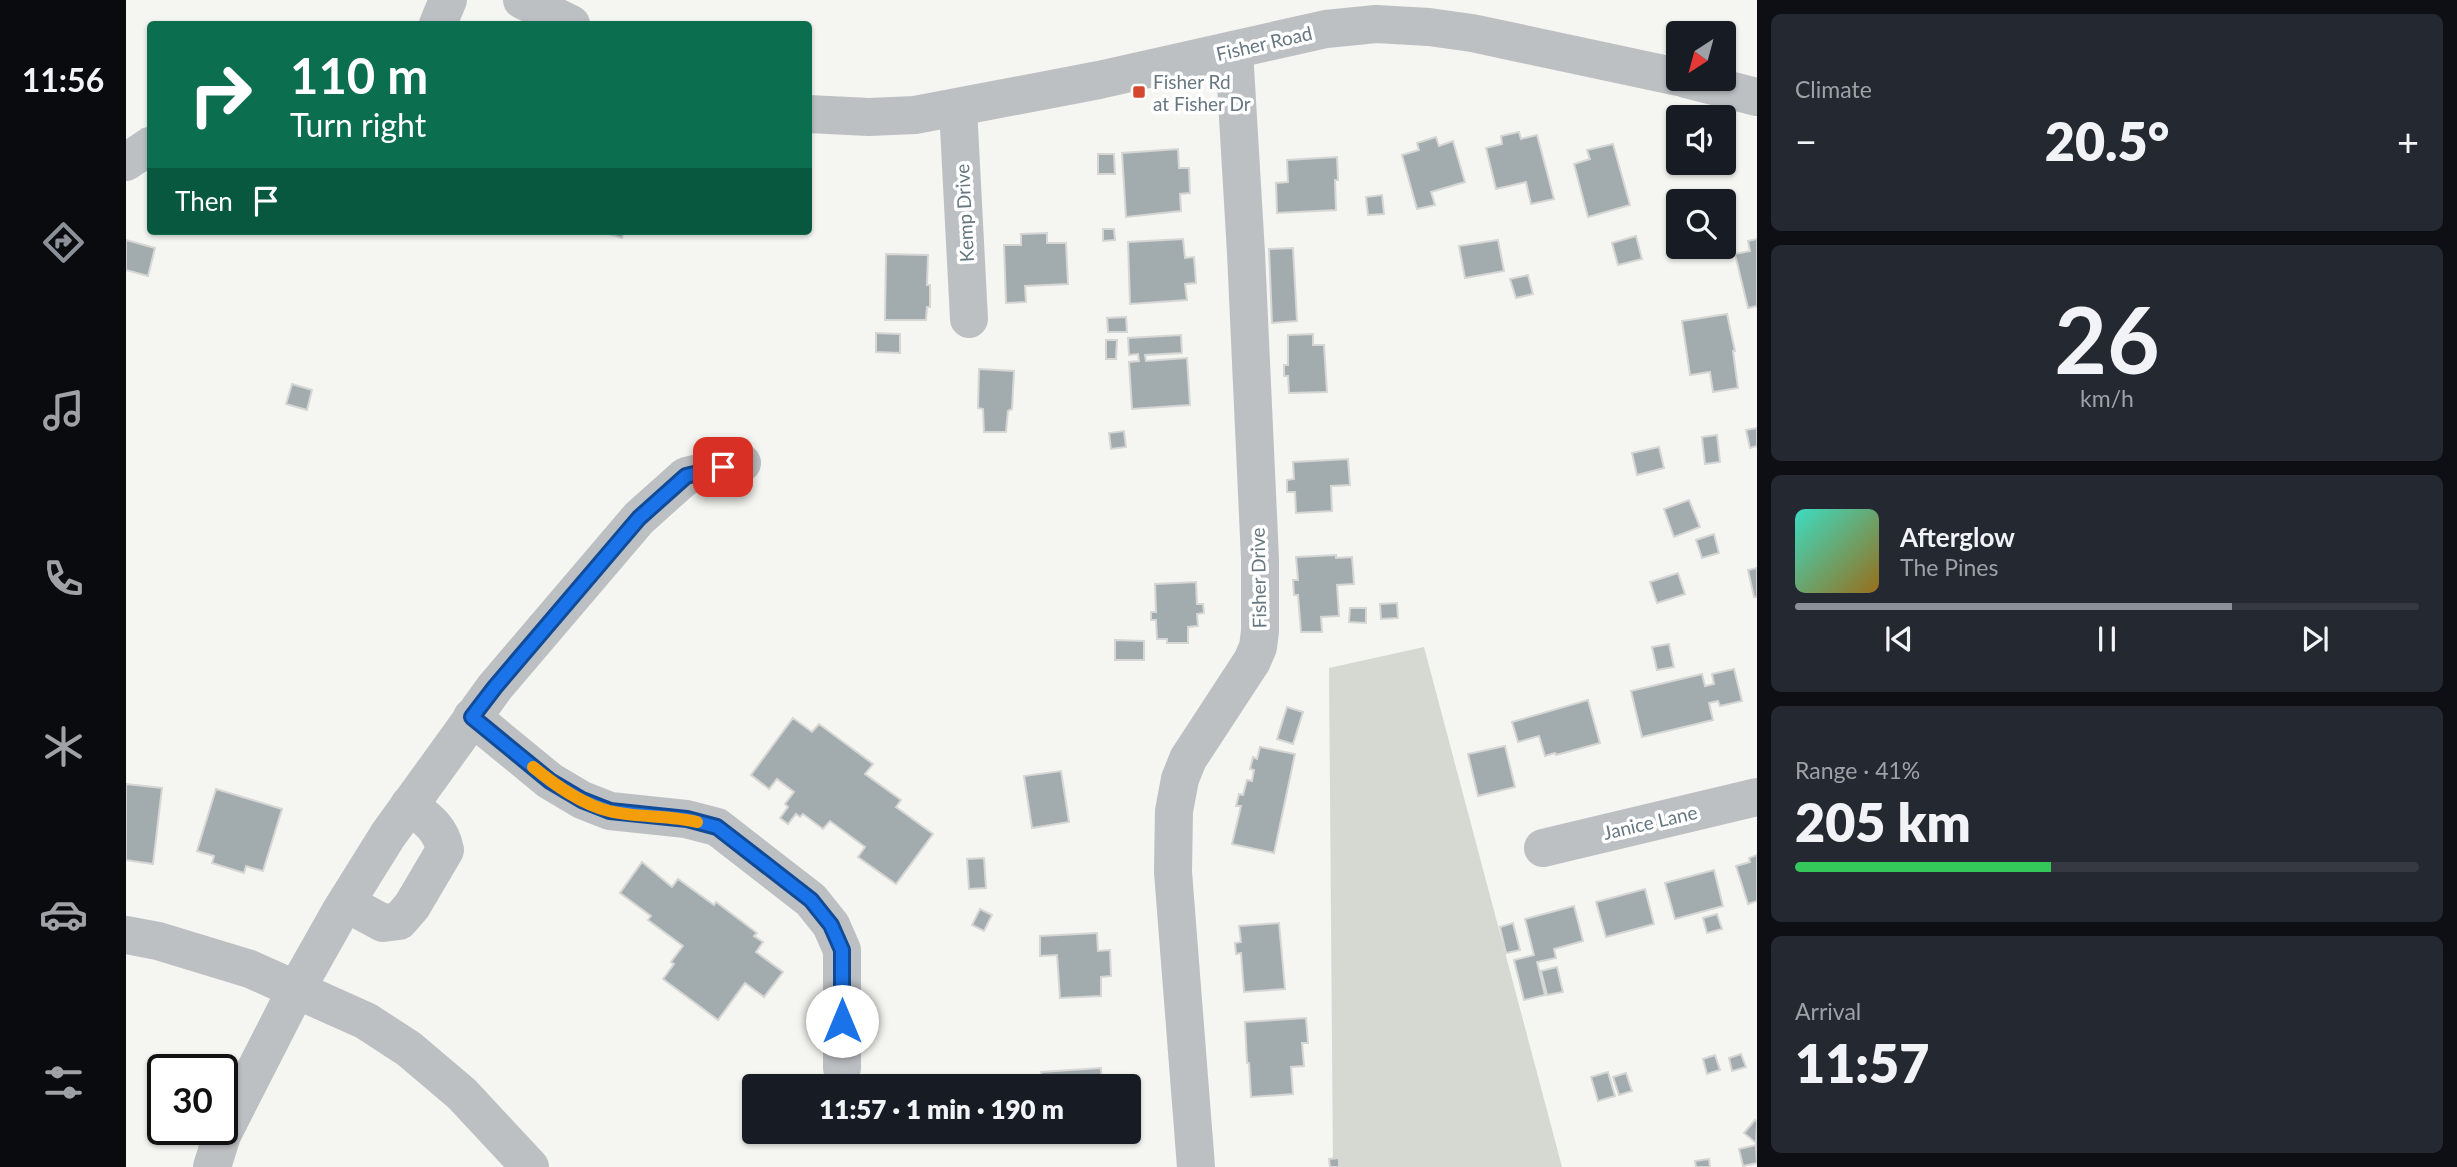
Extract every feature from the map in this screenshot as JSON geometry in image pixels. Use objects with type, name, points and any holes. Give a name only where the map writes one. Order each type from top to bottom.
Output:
[{"type":"street","points":[[439,21],[448,0]]},
{"type":"street","points":[[522,0],[565,21]]},
{"type":"street","name":"Fisher Road","points":[[812,114],[903,116],[958,108],[1326,29],[1376,24],[1429,27],[1666,74]]},
{"type":"street","name":"Fisher Drive","points":[[1196,1167],[1173,872],[1174,811],[1180,779],[1188,759],[1252,661],[1258,647],[1260,631],[1260,559],[1234,50]]},
{"type":"street","points":[[1733,91],[1757,97]]},
{"type":"street","name":"Kemp Drive","points":[[958,108],[969,319]]},
{"type":"street","points":[[126,162],[147,148]]},
{"type":"street","points":[[212,1167],[222,1135],[296,990],[346,903],[409,805],[472,717],[639,518],[686,476],[742,463]]},
{"type":"street","points":[[472,717],[550,781],[582,800],[610,811],[687,819],[717,827],[811,900],[831,925],[842,950],[842,1068]]},
{"type":"street","name":"Janice Lane","points":[[1544,848],[1757,797]]},
{"type":"street","points":[[346,903],[383,923],[399,921],[412,906],[446,850],[435,825],[409,805]]},
{"type":"street","points":[[126,936],[158,941],[250,969],[366,1021],[409,1049],[462,1094],[530,1167]]},
{"type":"shaded area","points":[[1424,647],[1562,1167],[1333,1167],[1329,668]]},
{"type":"building","points":[[1519,132],[1521,139],[1537,135],[1554,199],[1531,204],[1526,182],[1496,189],[1486,148],[1502,144],[1501,136]]},
{"type":"building","points":[[1436,137],[1439,146],[1453,141],[1465,182],[1431,192],[1435,205],[1417,209],[1402,155],[1419,150],[1417,143]]},
{"type":"building","points":[[1613,144],[1630,205],[1588,217],[1574,164],[1590,159],[1587,150]]},
{"type":"building","points":[[1178,149],[1179,168],[1189,168],[1190,193],[1180,194],[1181,211],[1126,217],[1122,153]]},
{"type":"building","points":[[1098,154],[1114,154],[1115,174],[1098,174]]},
{"type":"building","points":[[1337,157],[1336,210],[1277,213],[1276,183],[1288,182],[1287,160]]},
{"type":"building","points":[[1382,195],[1384,214],[1368,215],[1366,197]]},
{"type":"building","points":[[1103,229],[1114,229],[1115,240],[1103,241]]},
{"type":"building","points":[[1047,233],[1047,243],[1066,243],[1068,284],[1025,286],[1026,302],[1006,303],[1004,245],[1021,245],[1021,234]]},
{"type":"building","points":[[1636,236],[1642,259],[1618,265],[1612,243]]},
{"type":"building","points":[[1183,239],[1185,258],[1194,257],[1196,283],[1185,284],[1187,300],[1130,304],[1128,242]]},
{"type":"building","points":[[1757,239],[1757,306],[1748,308],[1736,254],[1750,251],[1748,241]]},
{"type":"building","points":[[126,240],[155,248],[148,276],[126,270]]},
{"type":"building","points":[[1498,240],[1504,271],[1465,278],[1459,246]]},
{"type":"building","points":[[1293,248],[1297,321],[1272,323],[1269,249]]},
{"type":"building","points":[[886,254],[928,255],[927,285],[930,285],[930,307],[927,307],[926,320],[885,320]]},
{"type":"building","points":[[1528,275],[1533,294],[1516,298],[1510,279]]},
{"type":"building","points":[[1727,314],[1735,351],[1738,388],[1713,392],[1710,372],[1690,375],[1682,321]]},
{"type":"building","points":[[1126,317],[1127,332],[1108,332],[1107,318]]},
{"type":"building","points":[[876,333],[900,334],[900,353],[876,352]]},
{"type":"building","points":[[1313,334],[1313,345],[1324,345],[1327,392],[1289,393],[1288,376],[1284,376],[1284,365],[1288,365],[1288,335]]},
{"type":"building","points":[[1181,335],[1182,353],[1145,355],[1146,361],[1187,358],[1190,405],[1132,409],[1129,362],[1139,361],[1138,354],[1129,355],[1128,338]]},
{"type":"building","points":[[1106,340],[1117,340],[1116,359],[1106,359]]},
{"type":"building","points":[[979,369],[1014,371],[1012,409],[1008,411],[1006,432],[984,432],[983,409],[978,408]]},
{"type":"building","points":[[292,384],[312,390],[307,410],[286,404]]},
{"type":"building","points":[[1757,428],[1757,446],[1750,448],[1746,430]]},
{"type":"building","points":[[1124,431],[1126,447],[1111,449],[1109,433]]},
{"type":"building","points":[[1717,435],[1720,462],[1705,464],[1702,437]]},
{"type":"building","points":[[1659,447],[1664,468],[1637,475],[1632,453]]},
{"type":"building","points":[[1348,459],[1350,485],[1331,486],[1332,511],[1296,513],[1295,492],[1287,492],[1287,480],[1294,479],[1293,462]]},
{"type":"building","points":[[1689,500],[1700,527],[1674,537],[1664,509]]},
{"type":"building","points":[[1714,534],[1719,553],[1702,558],[1696,540]]},
{"type":"building","points":[[1336,555],[1336,558],[1352,557],[1354,584],[1337,585],[1339,616],[1321,617],[1322,632],[1301,632],[1298,595],[1294,595],[1293,580],[1298,580],[1296,557]]},
{"type":"building","points":[[1757,568],[1757,597],[1754,597],[1748,570]]},
{"type":"building","points":[[1678,573],[1685,594],[1657,603],[1650,582]]},
{"type":"building","points":[[1196,582],[1197,604],[1203,604],[1204,613],[1197,614],[1198,626],[1188,627],[1188,643],[1167,643],[1167,639],[1157,639],[1156,620],[1151,620],[1151,612],[1156,612],[1155,584]]},
{"type":"building","points":[[1397,603],[1398,618],[1381,619],[1380,604]]},
{"type":"building","points":[[1350,608],[1366,608],[1366,623],[1349,622]]},
{"type":"building","points":[[1115,640],[1144,641],[1144,660],[1115,660]]},
{"type":"building","points":[[1669,644],[1674,667],[1657,670],[1652,647]]},
{"type":"building","points":[[1734,669],[1742,701],[1720,706],[1718,701],[1709,703],[1713,720],[1642,737],[1631,691],[1702,674],[1705,686],[1714,684],[1712,674]]},
{"type":"building","points":[[1588,700],[1600,743],[1545,756],[1539,736],[1518,742],[1512,722]]},
{"type":"building","points":[[1287,707],[1303,712],[1293,744],[1277,739]]},
{"type":"building","points":[[793,718],[812,732],[819,724],[873,764],[865,774],[901,800],[896,807],[933,834],[896,884],[858,857],[865,847],[830,821],[823,829],[803,814],[800,817],[796,814],[788,824],[780,818],[788,807],[785,804],[794,792],[777,779],[769,789],[751,775]]},
{"type":"building","points":[[1505,746],[1515,787],[1478,796],[1468,754]]},
{"type":"building","points":[[1260,747],[1295,754],[1274,853],[1232,844],[1241,806],[1236,806],[1239,794],[1243,795],[1247,780],[1252,781],[1254,770],[1250,769],[1253,757],[1257,759]]},
{"type":"building","points":[[1061,771],[1069,822],[1032,828],[1024,776]]},
{"type":"building","points":[[126,784],[162,788],[153,864],[126,860]]},
{"type":"building","points":[[216,789],[282,809],[263,871],[246,866],[244,873],[212,863],[214,856],[197,851]]},
{"type":"building","points":[[1757,855],[1757,901],[1748,904],[1736,866],[1750,862],[1749,858]]},
{"type":"building","points":[[984,858],[986,888],[969,889],[967,859]]},
{"type":"building","points":[[642,862],[672,887],[678,879],[714,905],[716,902],[757,933],[754,936],[763,942],[756,952],[783,972],[764,997],[745,983],[718,1020],[663,979],[683,946],[648,920],[651,916],[620,893]]},
{"type":"building","points":[[1714,870],[1723,906],[1675,919],[1665,883]]},
{"type":"building","points":[[1645,889],[1654,924],[1606,937],[1596,902]]},
{"type":"building","points":[[1574,906],[1583,941],[1554,949],[1556,958],[1537,962],[1545,995],[1524,1000],[1514,960],[1534,955],[1525,919]]},
{"type":"building","points":[[980,909],[992,915],[984,931],[972,925]]},
{"type":"building","points":[[1717,914],[1722,929],[1707,933],[1703,918]]},
{"type":"building","points":[[1279,923],[1285,989],[1244,992],[1241,953],[1236,954],[1235,943],[1241,942],[1239,926]]},
{"type":"building","points":[[1513,923],[1520,950],[1506,953],[1500,927]]},
{"type":"building","points":[[1097,933],[1098,951],[1110,950],[1111,976],[1101,977],[1101,996],[1060,998],[1057,955],[1040,956],[1040,936]]},
{"type":"building","points":[[1557,967],[1563,992],[1547,995],[1541,971]]},
{"type":"building","points":[[1306,1018],[1308,1043],[1302,1043],[1304,1066],[1291,1067],[1293,1094],[1251,1097],[1245,1022]]},
{"type":"building","points":[[1741,1054],[1746,1067],[1732,1071],[1729,1058]]},
{"type":"building","points":[[1715,1055],[1720,1070],[1707,1074],[1703,1059]]},
{"type":"building","points":[[1101,1068],[1101,1074],[1041,1074]]},
{"type":"building","points":[[1608,1072],[1615,1096],[1598,1101],[1591,1077]]},
{"type":"building","points":[[1626,1073],[1632,1091],[1619,1095],[1613,1077]]},
{"type":"building","points":[[1755,1120],[1757,1122],[1756,1143],[1744,1133]]},
{"type":"building","points":[[1756,1145],[1757,1163],[1743,1166],[1739,1149]]},
{"type":"building","points":[[1339,1158],[1339,1167],[1330,1167],[1329,1159]]},
{"type":"building","points":[[1709,1159],[1710,1167],[1696,1167],[1695,1161]]},
{"type":"slow traffic","points":[[533,767],[550,781],[582,800],[610,811],[697,822]]},
{"type":"place","name":"Fisher Rd at Fisher Dr","points":[[1139,92]]},
{"type":"route","points":[[723,467],[686,476],[639,518],[472,717],[550,781],[582,800],[610,811],[687,819],[717,827],[811,900],[831,925],[842,950],[842,1021]]}]
